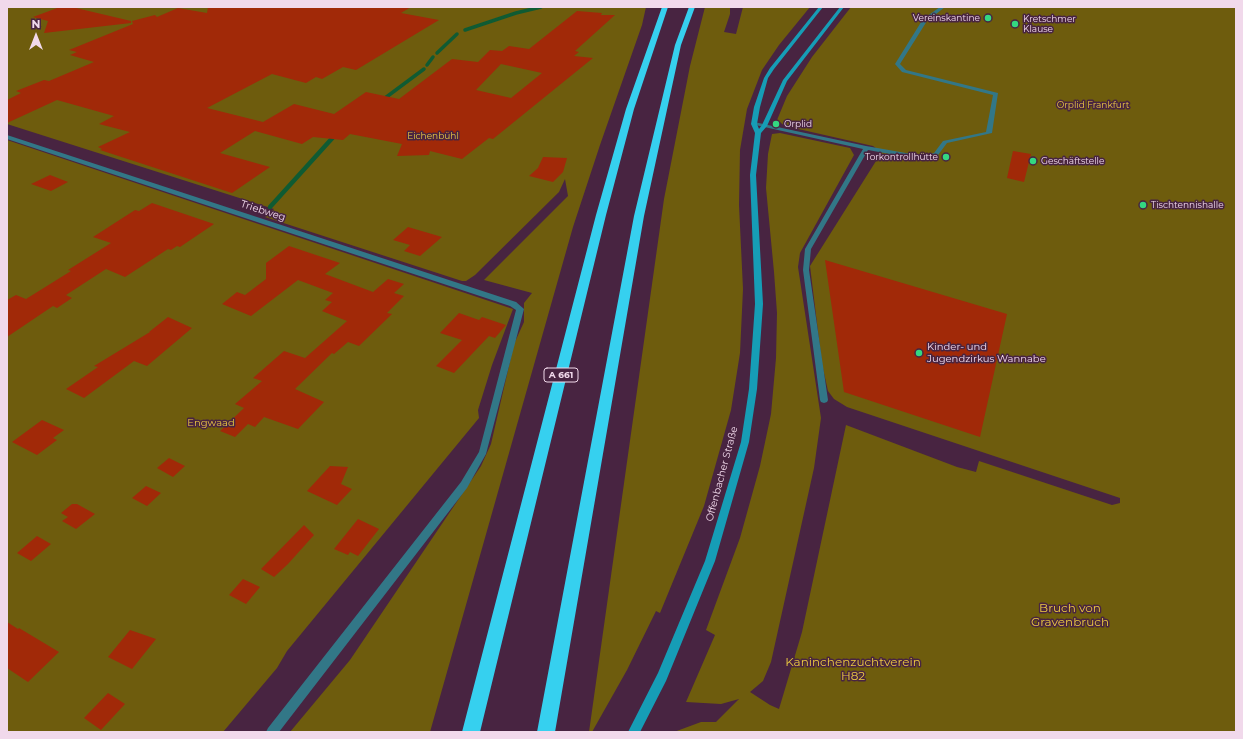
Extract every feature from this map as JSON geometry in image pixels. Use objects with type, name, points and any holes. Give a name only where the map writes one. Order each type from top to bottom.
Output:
[{"type":"highway","name":"A 661","points":[[471,732],[601,215],[630,109],[665,7]]},
{"type":"highway","points":[[546,732],[639,216],[677,53],[692,7]]},
{"type":"main road","points":[[821,7],[772,68],[766,78],[757,107],[754,124],[758,133],[764,126],[785,81],[842,7]]},
{"type":"main road","name":"Offenbacher Straße","points":[[634,732],[662,677],[710,562],[745,442],[753,389],[760,304],[753,175],[758,133]]},
{"type":"street","points":[[754,124],[866,148],[923,158],[936,154],[945,142],[988,133],[996,94],[904,70],[896,64],[926,20],[943,7]]},
{"type":"street","name":"Triebweg","points":[[7,137],[513,304],[520,309],[483,452],[464,485],[272,732]]},
{"type":"street","points":[[824,400],[806,270],[808,249],[866,148]]},
{"type":"green space","name":"Eichenbühl","points":[[7,7],[646,7],[642,25],[573,227],[430,732],[290,732],[350,660],[481,466],[491,444],[514,344],[524,322],[524,303],[532,293],[484,280],[568,196],[565,179],[559,192],[475,275],[466,281],[462,281],[265,217],[274,209],[7,124]]},
{"type":"green space","points":[[705,7],[730,7],[730,14],[724,32],[736,34],[743,7],[810,7],[779,45],[762,70],[747,109],[740,150],[739,205],[743,289],[740,353],[731,410],[704,506],[660,613],[656,611],[627,670],[592,732],[589,732],[664,199],[690,66]]},
{"type":"green space","points":[[851,7],[1236,7],[1236,732],[674,732],[701,722],[716,722],[739,699],[721,704],[686,702],[715,635],[706,630],[740,538],[760,466],[771,414],[776,358],[777,313],[766,188],[768,154],[772,134],[780,133],[850,148],[854,155],[800,253],[798,267],[821,418],[814,468],[771,662],[763,681],[750,692],[779,709],[802,632],[846,425],[957,467],[976,472],[979,461],[1112,505],[1120,503],[1120,498],[847,407],[834,399],[828,391],[822,364],[810,266],[876,161],[880,151],[873,146],[785,126],[777,120],[787,96],[812,57]]},
{"type":"green space","name":"Engwaad","points":[[7,140],[513,309],[492,365],[478,410],[479,418],[287,651],[277,668],[223,732],[7,732]]},
{"type":"building","points":[[60,7],[76,8],[131,21],[131,23],[44,33],[48,21],[33,17]]},
{"type":"building","points":[[208,7],[411,7],[401,13],[439,20],[356,70],[343,67],[322,79],[316,77],[306,83],[272,74],[207,108],[263,122],[294,104],[334,114],[366,92],[399,99],[452,59],[478,62],[490,50],[502,51],[509,46],[529,49],[577,11],[602,13],[601,15],[615,15],[575,51],[579,52],[574,56],[593,58],[493,139],[489,138],[462,159],[430,151],[429,155],[397,156],[402,144],[350,134],[343,140],[313,137],[302,144],[255,131],[220,153],[270,167],[232,193],[100,150],[102,149],[98,147],[130,132],[99,124],[114,116],[57,100],[7,123],[7,100],[21,93],[16,91],[44,80],[49,81],[94,62],[70,55],[77,52],[69,50],[133,24],[132,21],[155,15],[157,17],[178,8],[207,13]],"holes":[[[501,64],[542,73],[511,98],[476,90]]]},
{"type":"building","points":[[1013,151],[1031,154],[1024,182],[1007,178]]},
{"type":"building","points":[[543,157],[567,158],[563,172],[553,182],[529,176],[538,168]]},
{"type":"building","points":[[50,175],[68,182],[51,191],[31,184]]},
{"type":"building","points":[[152,203],[214,224],[180,247],[177,246],[171,250],[168,249],[125,277],[106,269],[66,295],[72,298],[57,308],[53,306],[7,337],[7,300],[16,295],[26,299],[71,271],[68,270],[111,243],[93,237],[135,210],[139,211]]},
{"type":"building","points":[[408,227],[442,237],[420,256],[404,251],[410,245],[393,240]]},
{"type":"building","points":[[289,246],[340,263],[325,274],[373,292],[388,279],[404,284],[394,293],[404,296],[387,313],[392,314],[359,346],[348,342],[334,354],[332,353],[295,389],[324,402],[298,429],[264,417],[255,427],[248,424],[235,437],[220,431],[244,408],[235,404],[262,381],[253,378],[284,351],[305,358],[347,321],[322,311],[332,302],[325,300],[333,293],[298,280],[251,316],[222,304],[237,292],[245,295],[266,279],[266,263]]},
{"type":"building","name":"Kinder- und Jugendzirkus Wannabe","points":[[825,260],[1007,314],[980,437],[844,392]]},
{"type":"building","points":[[459,313],[479,320],[482,317],[506,325],[495,338],[489,336],[454,373],[436,366],[462,340],[440,333]]},
{"type":"building","points":[[168,317],[192,328],[147,366],[134,361],[84,398],[66,389],[98,367],[94,366],[150,332]]},
{"type":"building","points":[[42,420],[64,430],[53,438],[57,440],[37,455],[12,442]]},
{"type":"building","points":[[169,458],[185,466],[173,477],[157,468]]},
{"type":"building","points":[[330,466],[348,467],[341,484],[352,489],[337,505],[307,491]]},
{"type":"building","points":[[146,486],[161,493],[147,506],[132,498]]},
{"type":"building","points":[[72,504],[77,504],[95,514],[76,529],[62,521],[68,517],[61,513]]},
{"type":"building","points":[[358,519],[379,529],[358,556],[350,552],[348,555],[334,549]]},
{"type":"building","points":[[304,525],[314,535],[288,564],[274,577],[261,569]]},
{"type":"building","points":[[37,536],[51,544],[31,561],[17,553]]},
{"type":"building","points":[[243,579],[260,587],[246,604],[229,595]]},
{"type":"building","points":[[7,622],[59,652],[28,682],[7,668]]},
{"type":"building","points":[[130,630],[156,639],[132,669],[108,657]]},
{"type":"building","points":[[108,693],[125,704],[101,730],[84,718]]},
{"type":"waterway","points":[[465,30],[516,13],[541,7]]},
{"type":"waterway","points":[[437,53],[457,34]]},
{"type":"waterway","points":[[427,65],[433,57]]},
{"type":"waterway","points":[[381,101],[424,69]]},
{"type":"waterway","points":[[270,207],[336,134]]},
{"type":"place","name":"Vereinskantine","points":[[988,18]]},
{"type":"place","name":"Kretschmer Klause","points":[[1015,24]]},
{"type":"place","name":"Orplid","points":[[776,124]]},
{"type":"place","name":"Torkontrollhütte","points":[[946,157]]},
{"type":"place","name":"Geschäftstelle","points":[[1033,161]]},
{"type":"place","name":"Tischtennishalle","points":[[1143,205]]},
{"type":"place","name":"Kinder- und Jugendzirkus Wannabe","points":[[919,353]]},
{"type":"park label","name":"Orplid Frankfurt","points":[[1093,105]]},
{"type":"park label","name":"Bruch von Gravenbruch","points":[[1070,615]]},
{"type":"park label","name":"Kaninchenzuchtverein H82","points":[[853,669]]}]
